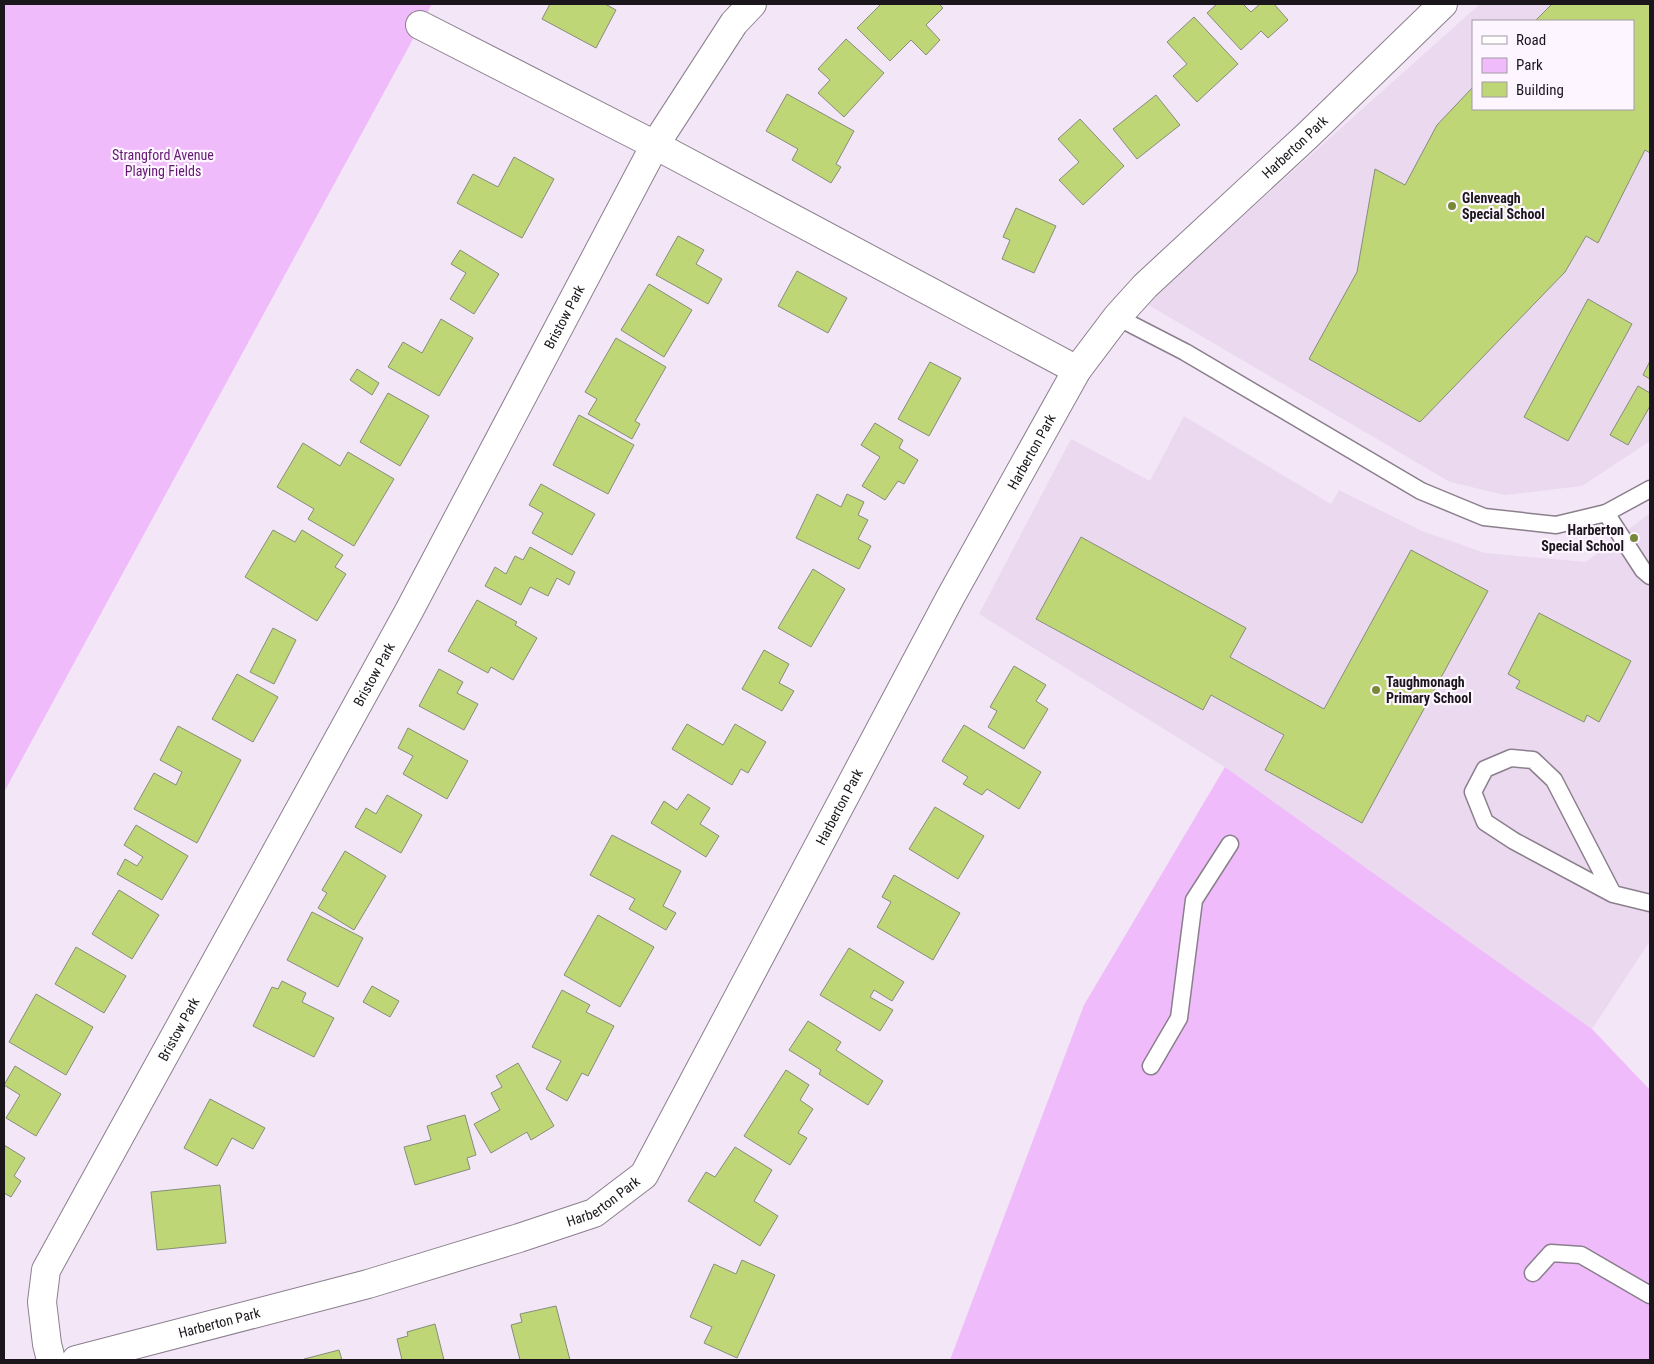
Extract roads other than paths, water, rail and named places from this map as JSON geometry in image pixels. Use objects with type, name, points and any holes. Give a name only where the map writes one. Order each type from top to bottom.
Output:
[{"type":"street","name":"Bristow Park","points":[[51,1360],[42,1302],[46,1270],[414,602],[655,145],[734,23],[752,4]]},
{"type":"street","name":"Harberton Park","points":[[76,1360],[368,1284],[519,1238],[594,1213],[644,1175],[951,596],[1078,370],[1117,318],[1145,286],[1308,135],[1443,4]]},
{"type":"street","points":[[420,25],[655,145],[1078,370]]},
{"type":"lane","points":[[1117,318],[1184,352],[1421,491],[1484,517],[1556,525],[1606,512],[1650,489]]},
{"type":"lane","points":[[1606,512],[1643,570],[1650,576]]},
{"type":"lane","points":[[1613,894],[1554,780],[1533,760],[1511,758],[1485,769],[1474,792],[1485,822],[1514,841],[1613,894],[1650,903]]},
{"type":"lane","points":[[1151,1066],[1179,1018],[1194,900],[1230,844]]},
{"type":"lane","points":[[1533,1272],[1551,1253],[1582,1255],[1650,1295]]},
{"type":"place","name":"Glenveagh Special School","points":[[1452,206]]},
{"type":"place","name":"Harberton Special School","points":[[1634,538]]},
{"type":"place","name":"Taughmonagh Primary School","points":[[1376,690]]},
{"type":"park label","name":"Strangford Avenue Playing Fields","points":[[163,164]]}]
